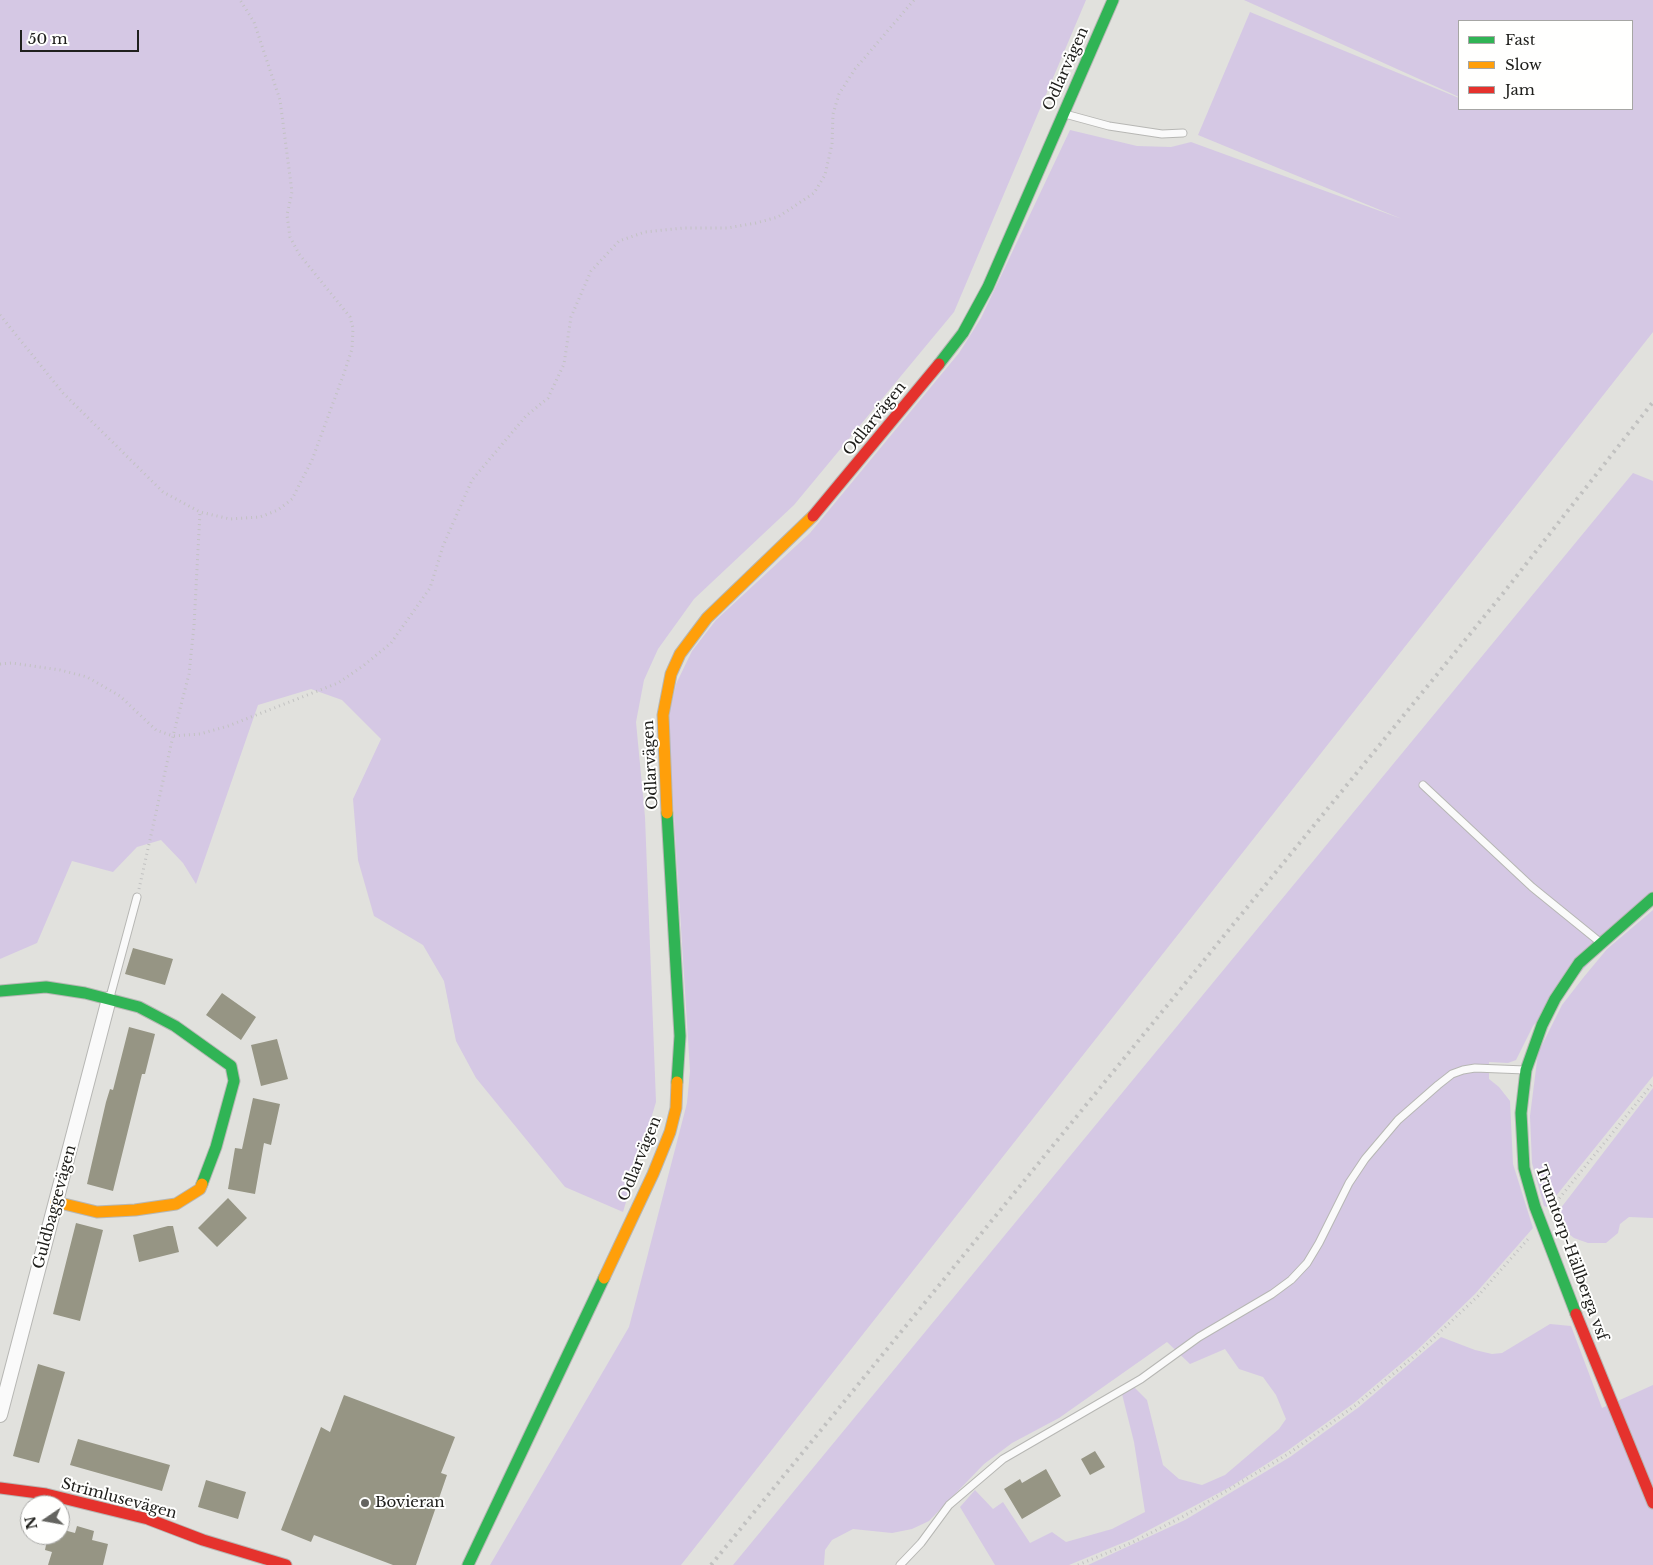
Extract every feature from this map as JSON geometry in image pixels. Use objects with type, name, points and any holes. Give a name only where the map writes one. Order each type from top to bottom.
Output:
[{"type":"street","name":"Odlarvägen","points":[[468,1565],[653,1174],[670,1132],[676,1108],[680,1036],[663,715],[671,674],[680,654],[707,618],[811,518],[948,355],[963,333],[988,287],[1113,0]]},
{"type":"street","name":"Trumtorp-Hällberga vsf","points":[[1653,898],[1579,964],[1555,999],[1542,1025],[1526,1070],[1520,1113],[1520,1142],[1524,1168],[1541,1222],[1604,1387],[1653,1503]]},
{"type":"street","points":[[0,991],[46,986],[139,1007],[183,1031],[231,1066],[234,1082],[216,1147],[200,1189],[176,1204],[135,1210],[97,1212],[56,1202]]},
{"type":"street","name":"Guldbaggevägen","points":[[0,1416],[109,999]]},
{"type":"street","name":"Strimlusevägen","points":[[0,1488],[46,1494],[148,1519],[203,1540],[286,1565]]},
{"type":"lane","points":[[1062,114],[1109,126],[1162,134],[1183,133]]},
{"type":"lane","points":[[1423,785],[1532,887],[1601,943]]},
{"type":"lane","points":[[109,999],[137,897]]},
{"type":"lane","points":[[900,1565],[921,1543],[949,1505],[1003,1458],[1067,1419],[1141,1379],[1199,1337],[1272,1294],[1290,1280],[1307,1263],[1349,1183],[1365,1159],[1398,1120],[1438,1085],[1452,1074],[1462,1070],[1475,1068],[1526,1070]]},
{"type":"path","points":[[0,316],[63,393],[90,418],[131,463],[163,492],[200,512],[230,519],[260,517],[278,510],[292,499],[312,460],[352,349],[353,328],[350,317],[299,254],[290,237],[287,215],[292,192],[280,100],[254,22],[240,0]]},
{"type":"path","points":[[0,664],[12,663],[60,670],[87,677],[120,696],[156,730],[172,736],[200,734],[228,726],[338,683],[391,643],[430,588],[443,546],[472,480],[526,416],[548,398],[557,383],[564,364],[571,317],[590,271],[620,241],[645,232],[683,228],[727,228],[756,223],[778,217],[814,193],[825,175],[832,144],[833,114],[839,94],[855,69],[914,0]]},
{"type":"path","points":[[137,897],[172,736],[189,674],[194,626],[200,512]]},
{"type":"path","points":[[1078,1565],[1142,1538],[1232,1490],[1288,1454],[1356,1405],[1418,1353],[1478,1296],[1541,1222],[1653,1083]]},
{"type":"shaded area","points":[[0,0],[1086,0],[954,312],[794,505],[694,599],[658,649],[644,680],[636,722],[645,817],[656,1102],[623,1212],[565,1187],[476,1078],[456,1041],[444,981],[423,945],[374,916],[358,860],[353,799],[381,739],[342,700],[311,689],[258,705],[196,884],[183,863],[161,840],[137,847],[113,872],[72,861],[37,943],[0,959]]},
{"type":"shaded area","points":[[1244,0],[1653,0],[1653,332],[681,1565],[490,1565],[629,1327],[687,1103],[690,1071],[668,720],[676,684],[692,651],[716,620],[810,533],[959,353],[981,318],[1070,130],[1137,146],[1171,147],[1191,142],[1402,219],[1198,135],[1250,12],[1458,98],[1458,110],[1633,110],[1633,20],[1458,20],[1458,97]]},
{"type":"shaded area","points":[[1633,473],[1653,481],[1653,891],[1533,1026],[1516,1060],[1508,1063],[1489,1062],[1489,1079],[1499,1087],[1510,1101],[1513,1164],[1533,1228],[1475,1294],[1416,1351],[1354,1403],[1287,1451],[1230,1487],[1132,1539],[1069,1565],[995,1565],[960,1507],[975,1490],[993,1509],[1003,1502],[1030,1543],[1052,1532],[1066,1542],[1112,1529],[1145,1512],[1134,1442],[1122,1394],[1134,1387],[1147,1400],[1163,1465],[1179,1479],[1202,1485],[1225,1475],[1279,1429],[1286,1419],[1276,1395],[1263,1377],[1239,1369],[1225,1349],[1190,1364],[1167,1342],[1059,1418],[1012,1443],[984,1464],[929,1521],[912,1529],[892,1533],[853,1529],[832,1540],[825,1550],[824,1565],[733,1565]]},
{"type":"shaded area","points":[[1653,910],[1653,1076],[1547,1207],[1544,1206],[1532,1163],[1530,1116],[1538,1053],[1562,1005],[1583,978],[1607,949]]},
{"type":"shaded area","points":[[1653,1088],[1653,1218],[1629,1217],[1620,1224],[1618,1233],[1606,1243],[1588,1243],[1574,1238],[1560,1227],[1557,1213]]},
{"type":"shaded area","points":[[1550,1324],[1571,1326],[1602,1408],[1653,1385],[1653,1565],[1088,1565],[1185,1520],[1290,1457],[1359,1407],[1441,1337],[1475,1350],[1492,1354],[1502,1353]]},
{"type":"building","points":[[133,948],[173,959],[165,985],[125,974]]},
{"type":"building","points":[[222,993],[256,1017],[241,1040],[206,1015]]},
{"type":"building","points":[[129,1027],[155,1034],[145,1074],[142,1074],[113,1191],[87,1184],[106,1102],[110,1089],[113,1090]]},
{"type":"building","points":[[277,1039],[288,1079],[261,1086],[251,1045]]},
{"type":"building","points":[[253,1098],[280,1104],[271,1145],[264,1143],[255,1194],[228,1189],[235,1148],[242,1149]]},
{"type":"building","points":[[228,1198],[247,1218],[217,1247],[198,1228]]},
{"type":"building","points":[[76,1223],[103,1230],[80,1321],[53,1314]]},
{"type":"building","points":[[173,1226],[179,1252],[139,1262],[133,1235]]},
{"type":"building","points":[[38,1364],[65,1372],[39,1463],[13,1456]]},
{"type":"building","name":"Bovieran","points":[[344,1395],[455,1437],[441,1473],[447,1475],[416,1565],[393,1565],[314,1535],[311,1542],[281,1530],[321,1427],[330,1432]]},
{"type":"building","points":[[78,1439],[170,1465],[162,1491],[70,1465]]},
{"type":"building","points":[[1095,1451],[1105,1467],[1090,1475],[1081,1459]]},
{"type":"building","points":[[1046,1469],[1061,1496],[1022,1519],[1004,1489],[1020,1479],[1022,1483]]},
{"type":"building","points":[[206,1480],[246,1492],[238,1519],[198,1507]]},
{"type":"building","points":[[77,1526],[94,1531],[92,1540],[108,1544],[103,1565],[48,1565],[52,1552],[45,1550],[46,1545],[70,1545],[70,1532],[75,1533]]},
{"type":"railway","points":[[711,1565],[1501,596],[1653,402]]},
{"type":"traffic: fast","points":[[939,364],[963,333],[988,287],[1113,0]]},
{"type":"traffic: fast","points":[[667,813],[680,1036],[677,1082]]},
{"type":"traffic: fast","points":[[1576,1314],[1535,1207],[1524,1168],[1521,1113],[1526,1070],[1542,1025],[1555,999],[1579,963],[1653,898]]},
{"type":"traffic: fast","points":[[0,991],[46,987],[85,993],[139,1007],[175,1026],[231,1066],[234,1081],[216,1147],[202,1184]]},
{"type":"traffic: fast","points":[[468,1565],[604,1278]]},
{"type":"traffic: slow","points":[[667,813],[663,715],[671,674],[680,654],[707,618],[813,516]]},
{"type":"traffic: slow","points":[[604,1278],[653,1174],[670,1132],[676,1108],[677,1082]]},
{"type":"traffic: slow","points":[[56,1202],[97,1212],[135,1210],[176,1204],[200,1189],[202,1184]]},
{"type":"traffic: jam","points":[[813,516],[939,364]]},
{"type":"traffic: jam","points":[[1576,1314],[1653,1503]]},
{"type":"traffic: jam","points":[[0,1488],[46,1494],[148,1519],[203,1540],[286,1565]]},
{"type":"place","name":"Bovieran","points":[[365,1503]]}]
